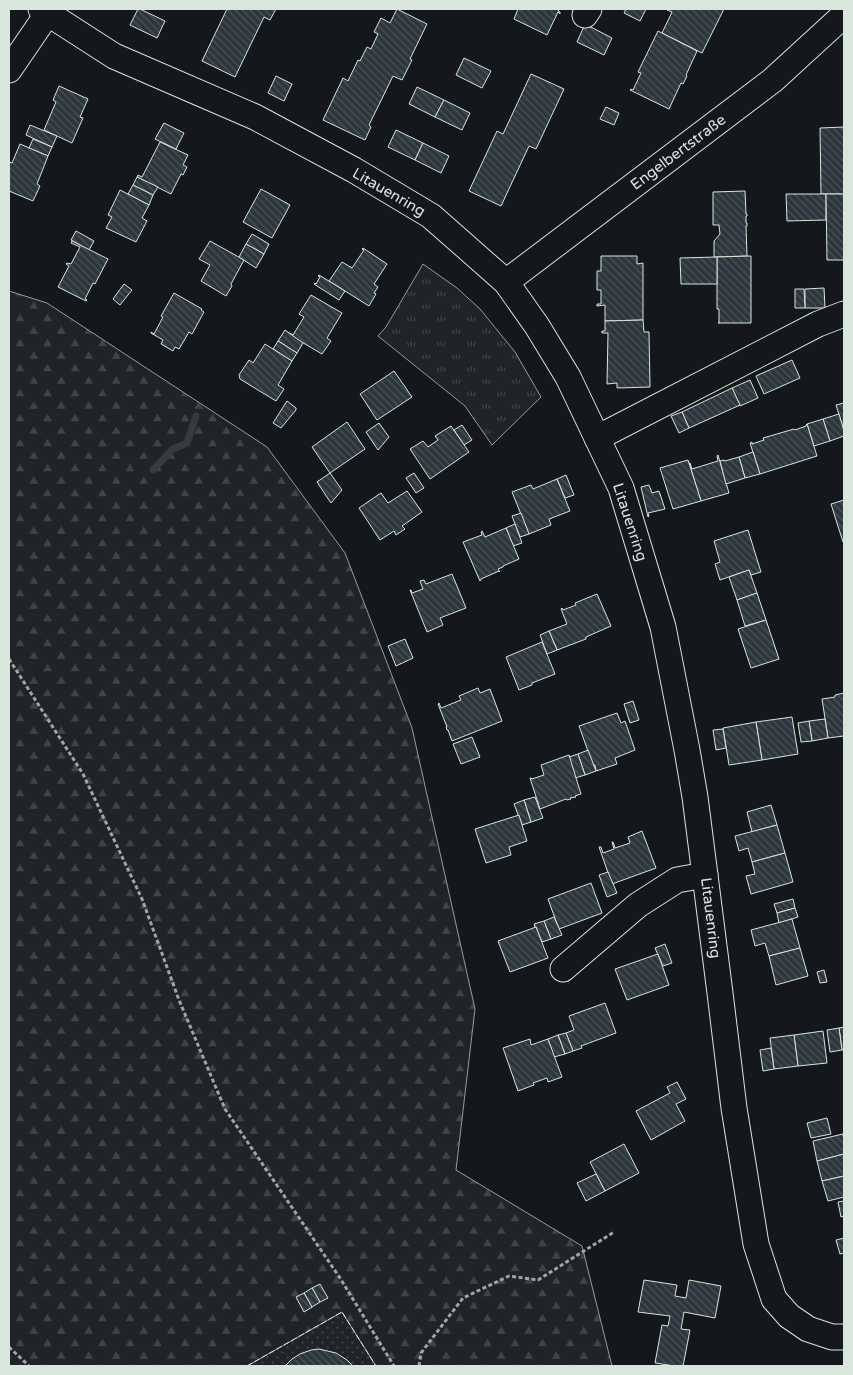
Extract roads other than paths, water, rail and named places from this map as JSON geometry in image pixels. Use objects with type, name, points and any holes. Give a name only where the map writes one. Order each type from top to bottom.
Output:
[{"type":"street","name":"Litauenring","points":[[9,70],[44,11],[114,56],[255,117],[354,170],[431,216],[506,282],[537,326],[568,377],[620,488],[663,627],[689,759],[734,1108],[756,1244],[774,1299],[789,1316],[808,1329],[832,1337],[844,1337]]},
{"type":"street","name":"Engelbertstraße","points":[[506,282],[773,80],[844,15]]},
{"type":"street","points":[[597,438],[818,324],[844,314]]},
{"type":"street","points":[[563,969],[638,905],[677,880],[705,875]]},
{"type":"waterway","points":[[153,470],[173,449],[187,443],[196,416]]}]
